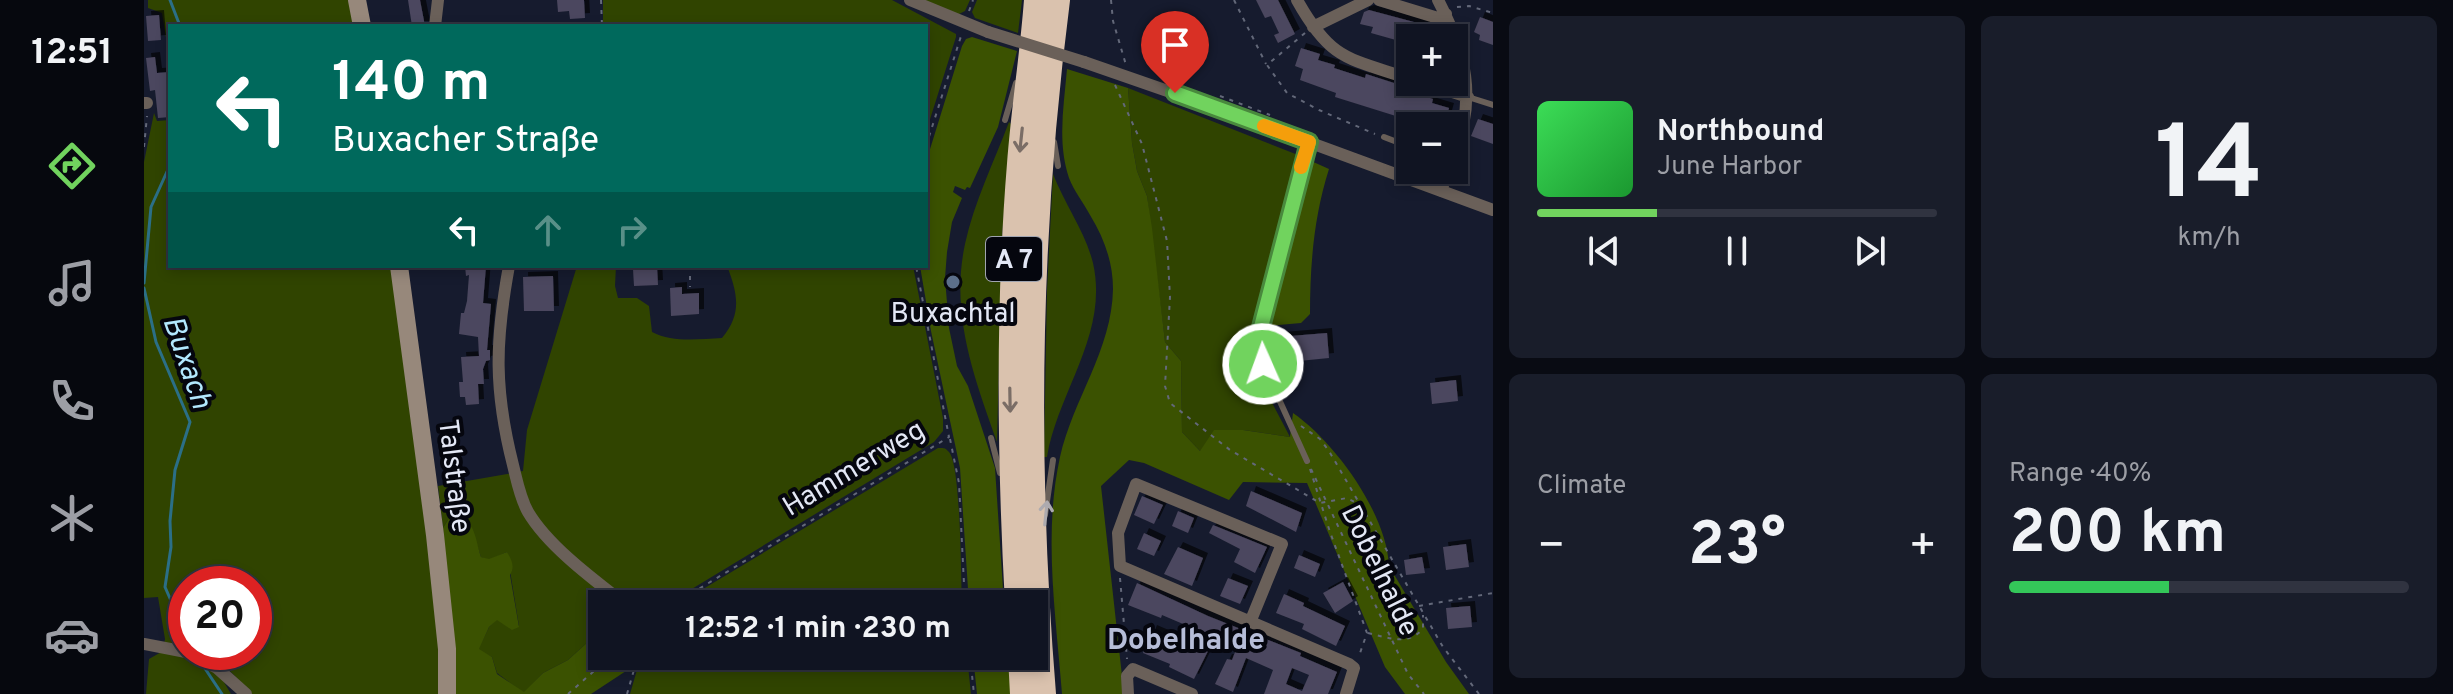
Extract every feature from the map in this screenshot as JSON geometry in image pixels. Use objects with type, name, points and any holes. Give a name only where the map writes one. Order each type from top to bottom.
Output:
[{"type":"highway","name":"A 7","points":[[1043,2],[1051,61],[1034,284],[1031,405],[1044,694]]},
{"type":"highway","name":"A 7","points":[[1016,590],[1008,505],[1013,274],[1019,165],[1043,2]]},
{"type":"highway","points":[[1021,670],[1022,694]]},
{"type":"street","points":[[357,0],[362,24]]},
{"type":"street","points":[[435,24],[438,0]]},
{"type":"street","points":[[910,0],[965,24],[1084,62],[1493,210]]},
{"type":"street","points":[[1297,0],[1313,27],[1338,53],[1396,74]]},
{"type":"street","points":[[1313,27],[1368,0]]},
{"type":"street","points":[[1379,0],[1438,18],[1446,14]]},
{"type":"street","points":[[1438,0],[1461,54],[1468,97],[1466,112]]},
{"type":"street","points":[[1441,191],[1443,184]]},
{"type":"street","name":"Talstraße","points":[[399,268],[435,535],[447,649],[447,694]]},
{"type":"street","points":[[509,268],[499,319],[497,379],[505,431],[522,499],[547,535],[609,590]]},
{"type":"street","points":[[1251,620],[1282,544],[1136,484],[1118,533],[1122,567],[1352,666],[1346,694]]},
{"type":"street","points":[[144,644],[168,648]]},
{"type":"street","points":[[1128,694],[1127,676],[1133,669],[1192,694]]},
{"type":"street","points":[[218,670],[246,694]]},
{"type":"lane","points":[[1021,47],[1023,33],[1043,2]]},
{"type":"lane","points":[[1051,61],[1058,88]]},
{"type":"lane","points":[[1005,120],[1017,75]]},
{"type":"lane","points":[[1468,97],[1493,105]]},
{"type":"lane","points":[[1055,129],[1058,166]]},
{"type":"lane","points":[[1384,137],[1396,142]]},
{"type":"lane","points":[[1307,461],[1263,364],[1259,339],[1309,142]]},
{"type":"lane","points":[[991,438],[1002,487]]},
{"type":"lane","points":[[1044,529],[1053,460]]},
{"type":"path","points":[[601,0],[602,24]]},
{"type":"path","points":[[1111,0],[1113,21],[1127,67]]},
{"type":"path","points":[[1234,0],[1267,65],[1287,93],[1384,137]]},
{"type":"path","points":[[1446,14],[1465,5],[1493,13]]},
{"type":"path","points":[[928,140],[965,24]]},
{"type":"path","points":[[1267,65],[1313,27]]},
{"type":"path","points":[[1113,80],[1142,144],[1167,241],[1170,297],[1165,386],[1170,403],[1230,450],[1320,503],[1347,498],[1360,505]]},
{"type":"path","points":[[144,147],[145,103]]},
{"type":"path","points":[[690,268],[690,287]]},
{"type":"path","name":"Hammerweg","points":[[697,590],[949,437],[916,268]]},
{"type":"path","points":[[1289,420],[1320,439],[1329,451],[1443,647],[1479,694]]},
{"type":"path","points":[[949,437],[959,483],[964,590]]},
{"type":"path","points":[[1307,461],[1367,633],[1352,666]]},
{"type":"path","name":"Dobelhalde","points":[[1307,461],[1408,674],[1424,694]]},
{"type":"path","points":[[1122,567],[1120,577],[1127,660],[1131,672]]},
{"type":"path","points":[[1418,606],[1493,593]]},
{"type":"path","points":[[1367,633],[1400,641],[1415,637],[1423,629],[1423,614]]},
{"type":"path","points":[[568,694],[595,670]]},
{"type":"path","points":[[627,694],[634,670]]},
{"type":"path","points":[[971,670],[974,694]]},
{"type":"green space","points":[[148,0],[352,0],[356,24],[168,24],[168,45],[162,13],[148,8]]},
{"type":"green space","points":[[603,0],[892,0],[956,34],[956,37],[928,126],[928,24],[603,24]]},
{"type":"green space","points":[[922,0],[970,0],[965,11],[957,15]]},
{"type":"green space","points":[[977,0],[1022,0],[1018,33],[975,18],[972,12]]},
{"type":"green space","points":[[972,37],[1017,51],[998,127],[970,188],[965,190],[955,186],[953,192],[962,198],[952,222],[945,278],[949,328],[957,366],[968,386],[995,468],[1003,590],[968,590],[960,468],[920,268],[928,268],[928,156],[966,39]]},
{"type":"green space","points":[[1067,69],[1128,88],[1132,143],[1137,171],[1147,196],[1165,342],[1181,361],[1182,432],[1200,451],[1214,430],[1243,430],[1290,437],[1293,413],[1309,426],[1341,460],[1369,502],[1386,546],[1389,566],[1446,662],[1469,694],[1405,694],[1385,667],[1307,483],[1243,482],[1229,500],[1144,463],[1129,460],[1101,486],[1124,694],[1062,694],[1052,575],[1055,486],[1066,436],[1106,333],[1113,289],[1103,241],[1071,183],[1065,164],[1062,124]]},
{"type":"green space","points":[[1128,88],[1298,155],[1275,258],[1255,313],[1252,335],[1258,370],[1290,437],[1243,430],[1200,451],[1182,432],[1181,361],[1165,342],[1147,196],[1137,171],[1132,143]]},
{"type":"green space","points":[[154,113],[157,121],[168,120],[168,268],[394,268],[439,617],[441,694],[252,694],[228,670],[272,670],[272,566],[168,566],[168,670],[217,670],[231,694],[146,694],[149,659],[163,651],[165,639],[158,597],[144,598],[144,162]]},
{"type":"green space","points":[[1009,122],[1002,237],[997,442],[973,369],[960,295],[965,244]]},
{"type":"green space","points":[[1309,160],[1329,169],[1314,240],[1310,314],[1301,323],[1268,326]]},
{"type":"green space","points":[[1053,174],[1089,251],[1096,289],[1088,338],[1047,457],[1044,457],[1047,291]]},
{"type":"green space","points":[[576,268],[616,268],[618,298],[637,298],[649,306],[652,332],[686,340],[722,338],[733,321],[736,304],[728,268],[913,268],[943,431],[934,442],[690,590],[613,590],[582,565],[537,521],[517,472],[523,471],[527,430]]},
{"type":"green space","points":[[938,448],[949,452],[956,478],[962,590],[701,590]]},
{"type":"green space","points":[[513,473],[522,504],[607,590],[588,590],[588,642],[568,660],[543,673],[524,693],[497,673],[492,657],[478,650],[489,627],[497,619],[519,626],[507,552],[489,560],[481,557],[476,542],[448,520],[443,528],[438,486]]},
{"type":"green space","points":[[455,516],[471,526],[481,557],[489,559],[507,552],[512,564],[510,575],[519,627],[512,630],[497,620],[489,627],[479,649],[492,657],[497,674],[524,692],[543,673],[568,660],[588,642],[588,670],[627,670],[591,694],[455,694],[443,528]]},
{"type":"green space","points":[[637,670],[968,670],[971,694],[630,694]]},
{"type":"green space","points":[[974,670],[1009,670],[1011,694],[977,694]]},
{"type":"building","points":[[408,0],[420,0],[425,24],[412,24]]},
{"type":"building","points":[[557,0],[584,0],[585,18],[570,19],[569,11],[558,12]]},
{"type":"building","points":[[1256,0],[1278,0],[1295,34],[1278,43],[1274,35],[1279,33],[1271,16],[1265,18]]},
{"type":"building","points":[[1369,10],[1421,24],[1396,24],[1396,40],[1371,33],[1373,27],[1360,24],[1364,12]]},
{"type":"building","points":[[159,15],[161,40],[148,41],[146,16]]},
{"type":"building","points":[[1480,17],[1493,22],[1493,45],[1479,40],[1480,35],[1474,32]]},
{"type":"building","points":[[1301,48],[1320,54],[1318,60],[1335,65],[1334,68],[1396,84],[1396,96],[1424,96],[1433,99],[1432,103],[1449,108],[1448,112],[1396,112],[1396,116],[1335,97],[1336,93],[1300,80],[1303,69],[1295,66]]},
{"type":"building","points":[[155,57],[157,73],[168,72],[168,117],[158,118],[155,90],[150,91],[146,58]]},
{"type":"building","points":[[1478,119],[1493,124],[1493,144],[1471,136]]},
{"type":"building","points":[[465,268],[486,268],[483,303],[491,304],[487,350],[490,350],[490,360],[486,361],[483,369],[484,384],[478,384],[479,404],[466,405],[465,397],[460,397],[459,382],[463,382],[461,357],[479,356],[478,337],[459,334],[461,313],[464,313],[467,301],[469,275],[466,276]]},
{"type":"building","points":[[657,268],[658,285],[634,286],[633,269]]},
{"type":"building","points":[[553,276],[554,311],[524,311],[523,277]]},
{"type":"building","points":[[682,287],[682,294],[699,293],[699,314],[671,316],[670,288]]},
{"type":"building","points":[[1327,333],[1329,358],[1279,363],[1278,337]]},
{"type":"building","points":[[1456,380],[1458,401],[1432,404],[1430,383]]},
{"type":"building","points":[[1251,491],[1302,513],[1296,532],[1246,506]]},
{"type":"building","points":[[1142,496],[1163,505],[1154,524],[1134,515]]},
{"type":"building","points":[[1178,511],[1194,518],[1188,533],[1172,526]]},
{"type":"building","points":[[1213,525],[1267,547],[1255,573],[1234,562],[1240,549],[1209,533]]},
{"type":"building","points":[[1144,533],[1161,541],[1154,556],[1137,549]]},
{"type":"building","points":[[1466,544],[1469,567],[1446,570],[1443,547]]},
{"type":"building","points":[[1178,547],[1203,558],[1192,586],[1164,574]]},
{"type":"building","points":[[1299,555],[1320,564],[1315,577],[1294,568]]},
{"type":"building","points":[[1422,557],[1425,573],[1406,575],[1404,560]]},
{"type":"building","points":[[1228,578],[1248,586],[1240,604],[1220,596]]},
{"type":"building","points":[[1343,582],[1353,601],[1335,613],[1323,593]]},
{"type":"building","points":[[1137,583],[1208,616],[1301,653],[1300,656],[1337,672],[1328,694],[1264,694],[1273,670],[1246,658],[1233,692],[1215,684],[1227,659],[1232,660],[1237,647],[1162,615],[1161,618],[1128,605]],"holes":[[[1292,668],[1309,675],[1302,691],[1286,684]]]},
{"type":"building","points":[[1284,594],[1345,626],[1336,646],[1302,629],[1304,624],[1276,613]]},
{"type":"building","points":[[1470,606],[1472,627],[1448,629],[1446,608]]},
{"type":"building","points":[[1152,630],[1208,651],[1194,679],[1169,667],[1170,664],[1143,653]]},
{"type":"waterway","name":"Buxach","points":[[170,0],[179,24]]},
{"type":"waterway","name":"Buxach","points":[[144,283],[151,207],[168,169]]},
{"type":"waterway","name":"Buxach","points":[[144,288],[156,342],[190,422],[175,470],[168,566]]},
{"type":"waterway","name":"Buxach","points":[[168,567],[165,587],[168,594]]},
{"type":"waterway","name":"Buxach","points":[[206,670],[222,694]]},
{"type":"slow traffic","points":[[1264,126],[1309,142],[1301,167]]},
{"type":"place","name":"Buxachtal","points":[[953,282]]},
{"type":"district","name":"Dobelhalde","points":[[1186,639]]},
{"type":"route","points":[[1175,93],[1309,142],[1260,331],[1259,348],[1263,364]]}]
